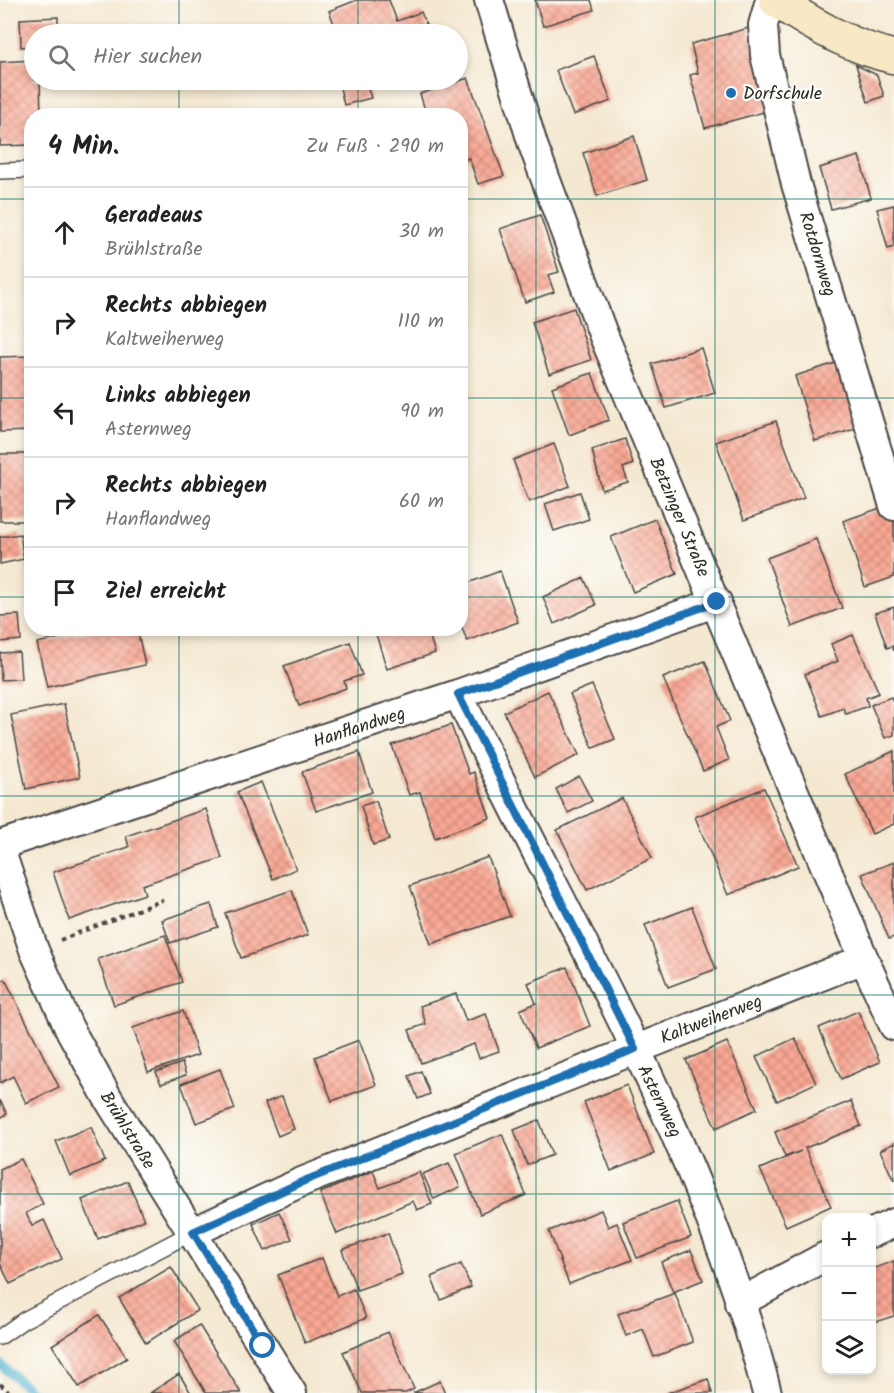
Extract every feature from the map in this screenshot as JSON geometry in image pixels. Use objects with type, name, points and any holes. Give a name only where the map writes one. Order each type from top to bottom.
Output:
[{"type":"street","name":"Betzinger Straße","points":[[489,0],[533,145],[603,333],[894,1026]]},
{"type":"street","name":"Rotdornweg","points":[[770,0],[763,25],[763,40],[796,184],[894,506]]},
{"type":"street","points":[[776,0],[812,25],[878,53],[894,57]]},
{"type":"street","name":"Hanflandweg","points":[[0,847],[458,694],[717,602]]},
{"type":"street","name":"Asternweg","points":[[458,694],[635,1049],[689,1163],[739,1303],[767,1393]]},
{"type":"street","name":"Brühlstraße","points":[[0,847],[34,950],[57,1005],[93,1071],[292,1393]]},
{"type":"street","name":"Kaltweiherweg","points":[[193,1232],[304,1181],[864,959]]},
{"type":"street","points":[[876,1231],[894,1223]]},
{"type":"street","points":[[739,1303],[822,1258]]},
{"type":"lane","points":[[0,171],[24,170]]},
{"type":"lane","points":[[0,1337],[24,1320],[193,1232]]},
{"type":"path","points":[[34,950],[163,900]]},
{"type":"path","points":[[0,1384],[10,1393]]},
{"type":"building","points":[[357,0],[389,0],[397,21],[421,12],[426,24],[334,24],[329,11]]},
{"type":"building","points":[[535,0],[591,0],[594,10],[543,26]]},
{"type":"building","points":[[58,17],[58,24],[24,24],[24,47],[21,47],[20,19]]},
{"type":"building","name":"Dorfschule","points":[[749,28],[771,110],[705,128],[690,75],[698,73],[691,44]]},
{"type":"building","points":[[594,56],[611,101],[573,115],[556,70]]},
{"type":"building","points":[[24,61],[24,90],[40,90],[41,108],[24,108],[24,145],[0,146],[0,62]]},
{"type":"building","points":[[856,65],[877,75],[884,96],[868,102]]},
{"type":"building","points":[[468,78],[504,176],[478,184],[468,158],[468,108],[424,108],[420,94],[432,90],[468,90]]},
{"type":"building","points":[[341,90],[368,90],[371,98],[344,105]]},
{"type":"building","points":[[634,136],[647,180],[597,196],[583,153]]},
{"type":"building","points":[[859,156],[871,198],[831,209],[819,168]]},
{"type":"building","points":[[894,205],[894,247],[888,249],[877,209]]},
{"type":"building","points":[[540,215],[559,272],[548,275],[554,292],[525,302],[500,229]]},
{"type":"building","points":[[574,308],[591,360],[549,374],[532,322]]},
{"type":"building","points":[[701,348],[715,393],[666,408],[652,364]]},
{"type":"building","points":[[24,356],[24,431],[0,432],[0,357]]},
{"type":"building","points":[[845,360],[865,426],[815,441],[795,376]]},
{"type":"building","points":[[592,373],[609,420],[569,435],[552,387]]},
{"type":"building","points":[[776,421],[804,498],[744,520],[716,442]]},
{"type":"building","points":[[625,439],[633,464],[623,468],[628,482],[602,490],[592,450]]},
{"type":"building","points":[[554,444],[570,486],[529,502],[513,460]]},
{"type":"building","points":[[0,454],[24,454],[24,521],[0,521]]},
{"type":"building","points":[[580,492],[589,519],[554,531],[545,504]]},
{"type":"building","points":[[889,505],[894,521],[894,577],[865,587],[843,521]]},
{"type":"building","points":[[655,519],[677,574],[633,592],[611,537]]},
{"type":"building","points":[[20,534],[24,559],[0,564],[0,537]]},
{"type":"building","points":[[816,539],[842,608],[792,627],[767,558]]},
{"type":"building","points":[[500,571],[518,622],[467,641],[465,636],[468,636],[468,583]]},
{"type":"building","points":[[584,578],[596,605],[554,624],[543,597]]},
{"type":"building","points":[[894,607],[894,651],[892,646],[887,648],[875,613]]},
{"type":"building","points":[[19,615],[21,640],[0,642],[0,616]]},
{"type":"building","points":[[853,635],[879,693],[866,698],[868,706],[846,714],[843,708],[822,716],[805,674],[838,661],[831,644]]},
{"type":"building","points":[[68,636],[139,636],[145,665],[47,687],[37,643]]},
{"type":"building","points":[[377,636],[430,636],[435,653],[387,669]]},
{"type":"building","points":[[350,642],[362,675],[344,681],[346,688],[299,706],[284,666]]},
{"type":"building","points":[[19,652],[21,679],[1,680],[0,653]]},
{"type":"building","points":[[705,661],[730,721],[716,727],[729,760],[703,771],[663,678]]},
{"type":"building","points":[[592,685],[615,739],[593,748],[570,694]]},
{"type":"building","points":[[548,691],[579,755],[535,777],[504,712]]},
{"type":"building","points":[[891,697],[894,704],[894,735],[885,738],[871,705]]},
{"type":"building","points":[[64,704],[80,777],[26,789],[11,715]]},
{"type":"building","points":[[451,725],[469,774],[474,772],[490,818],[435,838],[420,792],[409,795],[392,745]]},
{"type":"building","points":[[894,751],[894,824],[872,834],[845,774]]},
{"type":"building","points":[[359,752],[372,792],[316,811],[302,772]]},
{"type":"building","points":[[579,776],[592,801],[568,813],[556,789]]},
{"type":"building","points":[[261,782],[296,869],[273,879],[237,792]]},
{"type":"building","points":[[764,788],[798,866],[728,895],[695,817]]},
{"type":"building","points":[[622,798],[652,858],[587,890],[557,830]]},
{"type":"building","points":[[376,801],[389,840],[373,845],[361,806]]},
{"type":"building","points":[[206,809],[222,858],[142,885],[145,894],[69,920],[53,872],[129,847],[126,836]]},
{"type":"building","points":[[488,857],[510,916],[431,944],[410,886]]},
{"type":"building","points":[[894,862],[894,937],[889,939],[862,874]]},
{"type":"building","points":[[292,890],[308,935],[241,958],[225,913]]},
{"type":"building","points":[[211,904],[218,927],[170,943],[162,920]]},
{"type":"building","points":[[692,907],[716,969],[668,987],[645,925]]},
{"type":"building","points":[[165,935],[182,982],[114,1005],[98,959]]},
{"type":"building","points":[[567,967],[590,1026],[536,1048],[520,1010],[536,1003],[528,983]]},
{"type":"building","points":[[5,979],[59,1087],[26,1103],[13,1076],[0,1083],[0,982]]},
{"type":"building","points":[[456,994],[466,1021],[486,1014],[499,1051],[479,1058],[474,1044],[421,1063],[409,1030],[426,1024],[420,1006]]},
{"type":"building","points":[[183,1011],[198,1055],[148,1072],[133,1028]]},
{"type":"building","points":[[858,1011],[880,1062],[841,1079],[819,1028]]},
{"type":"building","points":[[795,1038],[816,1083],[777,1101],[756,1057]]},
{"type":"building","points":[[359,1040],[376,1085],[332,1101],[315,1057]]},
{"type":"building","points":[[727,1042],[757,1109],[716,1128],[686,1060]]},
{"type":"building","points":[[182,1063],[186,1075],[161,1084],[156,1072]]},
{"type":"building","points":[[220,1069],[235,1109],[196,1123],[181,1084]]},
{"type":"building","points":[[421,1071],[430,1094],[418,1099],[409,1076]]},
{"type":"building","points":[[627,1085],[654,1154],[611,1171],[584,1102]]},
{"type":"building","points":[[282,1096],[294,1129],[278,1136],[265,1103]]},
{"type":"building","points":[[0,1100],[7,1114],[0,1118]]},
{"type":"building","points":[[851,1101],[861,1126],[805,1148],[831,1206],[786,1226],[760,1169],[801,1151],[785,1157],[775,1132]]},
{"type":"building","points":[[539,1120],[552,1155],[527,1165],[514,1130]]},
{"type":"building","points":[[91,1127],[105,1161],[70,1176],[56,1141]]},
{"type":"building","points":[[502,1134],[526,1195],[480,1214],[456,1153]]},
{"type":"building","points":[[894,1143],[894,1181],[880,1150]]},
{"type":"building","points":[[21,1159],[43,1204],[26,1213],[32,1226],[44,1220],[62,1259],[10,1284],[0,1263],[0,1169]]},
{"type":"building","points":[[449,1163],[460,1187],[434,1199],[423,1174]]},
{"type":"building","points":[[373,1171],[380,1188],[419,1172],[432,1204],[417,1210],[413,1201],[337,1234],[320,1193]]},
{"type":"building","points":[[128,1181],[144,1220],[98,1239],[82,1200]]},
{"type":"building","points":[[677,1201],[691,1237],[637,1258],[623,1222]]},
{"type":"building","points":[[601,1210],[608,1227],[617,1223],[632,1260],[569,1284],[549,1231]]},
{"type":"building","points":[[279,1212],[292,1239],[265,1251],[253,1224]]},
{"type":"building","points":[[388,1233],[402,1274],[357,1290],[342,1250]]},
{"type":"building","points":[[691,1250],[703,1280],[673,1292],[661,1262]]},
{"type":"building","points":[[322,1258],[337,1296],[354,1289],[366,1318],[305,1343],[278,1275]]},
{"type":"building","points":[[894,1261],[894,1316],[876,1322],[876,1321],[876,1268]]},
{"type":"building","points":[[461,1264],[471,1287],[441,1300],[431,1277]]},
{"type":"building","points":[[171,1267],[198,1310],[146,1343],[119,1298]]},
{"type":"building","points":[[675,1293],[693,1342],[654,1357],[643,1329],[626,1336],[618,1314]]},
{"type":"building","points":[[99,1315],[127,1358],[79,1387],[52,1345]]},
{"type":"building","points":[[199,1325],[241,1393],[206,1393],[174,1341]]},
{"type":"building","points":[[388,1332],[414,1389],[406,1393],[362,1393],[343,1352]]},
{"type":"building","points":[[179,1374],[191,1393],[150,1393]]},
{"type":"building","points":[[708,1379],[712,1393],[667,1393]]},
{"type":"building","points":[[440,1381],[445,1393],[413,1393]]},
{"type":"waterway","points":[[1,1365],[33,1393]]},
{"type":"place","name":"Dorfschule","points":[[731,93]]},
{"type":"route","points":[[263,1346],[193,1232],[304,1181],[635,1049],[458,694],[717,602]]}]
